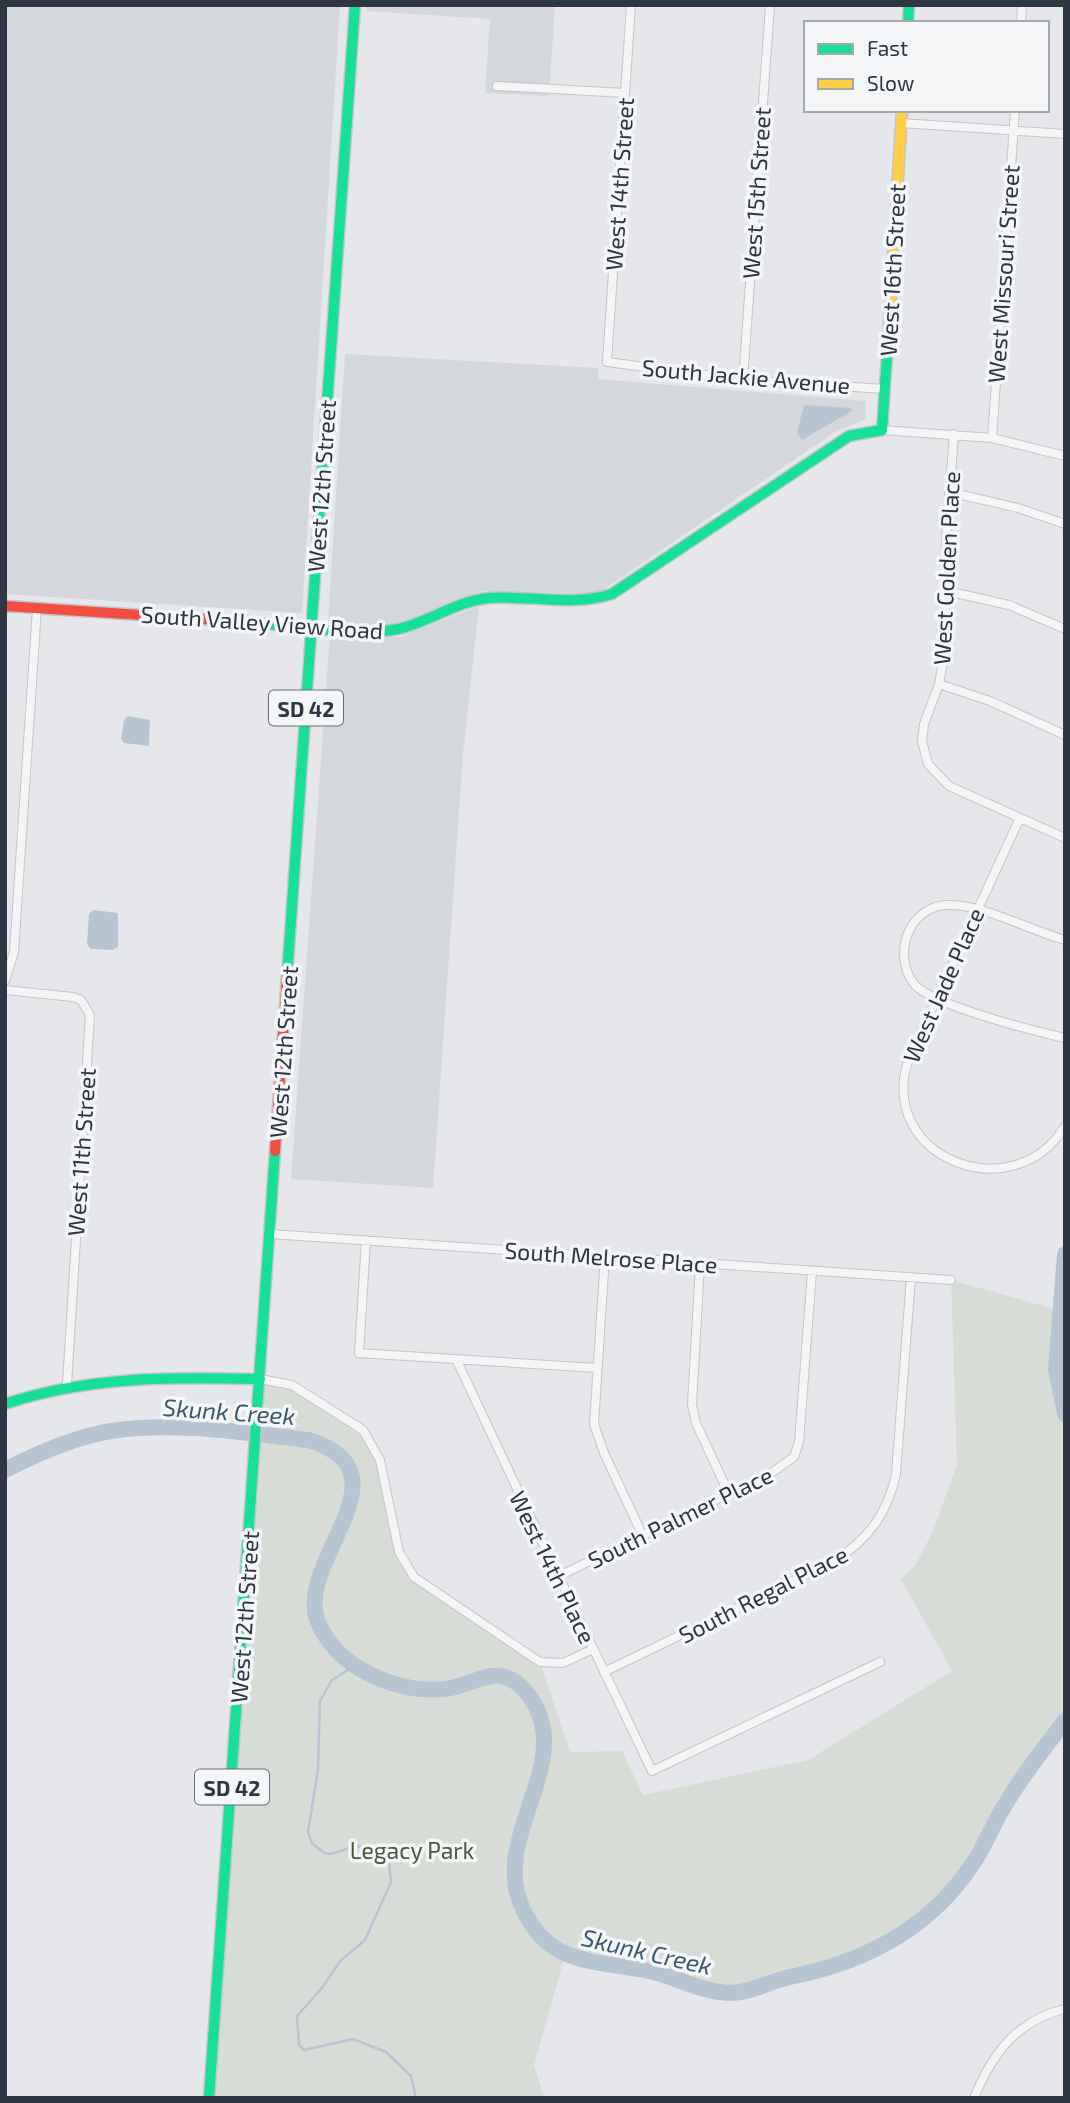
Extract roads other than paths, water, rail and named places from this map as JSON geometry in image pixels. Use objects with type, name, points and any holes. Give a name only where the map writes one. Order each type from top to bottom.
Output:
[{"type":"main road","name":"West 12th Street","points":[[209,2098],[355,5]]},
{"type":"main road","name":"West 16th Street","points":[[882,430],[902,112]]},
{"type":"main road","name":"South Valley View Road","points":[[5,606],[405,629],[476,600],[503,598],[570,604],[594,601],[612,594],[849,436],[882,430]]},
{"type":"main road","points":[[5,1404],[67,1384],[145,1378],[260,1379]]},
{"type":"street","name":"West 14th Street","points":[[607,362],[631,5]]},
{"type":"street","name":"West 15th Street","points":[[743,380],[770,5]]},
{"type":"street","points":[[497,86],[625,93]]},
{"type":"street","name":"West Missouri Street","points":[[992,438],[1014,112]]},
{"type":"street","points":[[901,122],[1065,134]]},
{"type":"street","name":"South Jackie Avenue","points":[[607,362],[743,380],[885,389]]},
{"type":"street","points":[[882,430],[992,438],[1065,456]]},
{"type":"street","name":"West Golden Place","points":[[954,434],[949,492],[946,635],[939,684],[924,724],[922,741],[928,764],[938,778],[1019,820]]},
{"type":"street","points":[[949,492],[1018,508],[1065,524]]},
{"type":"street","points":[[947,591],[1009,605],[1065,629]]},
{"type":"street","points":[[5,981],[14,953],[37,608]]},
{"type":"street","points":[[939,684],[990,701],[1065,735]]},
{"type":"street","points":[[1019,820],[1065,838]]},
{"type":"street","name":"West Jade Place","points":[[1019,820],[905,1068],[906,1105],[910,1119],[931,1148],[953,1162],[971,1168],[1007,1167],[1024,1163],[1051,1144],[1065,1126]]},
{"type":"street","points":[[1065,940],[977,908],[946,904],[933,908],[917,919],[908,932],[904,955],[909,976],[920,989],[1006,1024],[1065,1038]]},
{"type":"street","name":"West 11th Street","points":[[5,990],[74,997],[81,1000],[90,1015],[67,1384]]},
{"type":"street","name":"South Melrose Place","points":[[270,1234],[951,1280]]},
{"type":"street","points":[[366,1240],[359,1353],[597,1368]]},
{"type":"street","points":[[605,1256],[593,1411],[596,1433],[643,1536]]},
{"type":"street","points":[[700,1264],[692,1405],[696,1423],[729,1494]]},
{"type":"street","name":"South Palmer Place","points":[[559,1576],[771,1473],[797,1452],[812,1271]]},
{"type":"street","name":"South Regal Place","points":[[604,1672],[834,1561],[857,1546],[871,1531],[889,1502],[896,1474],[911,1277]]},
{"type":"street","name":"West 14th Place","points":[[457,1361],[527,1515],[652,1771],[880,1661]]},
{"type":"street","points":[[260,1379],[292,1385],[355,1423],[368,1436],[385,1476],[399,1552],[419,1583],[540,1662],[564,1663],[593,1650]]},
{"type":"street","points":[[974,2098],[992,2059],[1012,2035],[1040,2017],[1065,2009]]},
{"type":"water","points":[[804,405],[851,408],[852,411],[802,440],[797,432]]},
{"type":"water","points":[[128,716],[150,720],[149,746],[124,743],[121,739],[124,720]]},
{"type":"water","points":[[93,910],[118,913],[118,947],[113,950],[91,949],[87,944],[89,914]]},
{"type":"waterway","name":"Skunk Creek","points":[[1065,1254],[1056,1370],[1065,1414]]},
{"type":"waterway","name":"Skunk Creek","points":[[5,1470],[70,1441],[135,1428],[210,1429],[309,1440],[339,1455],[351,1474],[351,1496],[344,1521],[321,1573],[315,1598],[318,1622],[327,1638],[339,1653],[354,1665],[371,1675],[408,1687],[445,1689],[496,1676],[516,1682],[526,1692],[540,1716],[544,1742],[541,1768],[517,1848],[515,1875],[520,1902],[530,1922],[555,1948],[570,1955],[655,1972],[708,1990],[730,1993],[745,1991],[847,1961],[874,1950],[921,1920],[943,1901],[962,1879],[1019,1783],[1065,1721]]},
{"type":"waterway","points":[[354,1666],[332,1680],[320,1701],[318,1769],[308,1832],[312,1843],[324,1853],[331,1854],[357,1846],[376,1850],[389,1863],[391,1882],[365,1940],[340,1961],[322,1988],[297,2016],[299,2045],[304,2050],[353,2039],[386,2052],[411,2076],[416,2098]]},
{"type":"park label","name":"Legacy Park","points":[[412,1850]]}]
